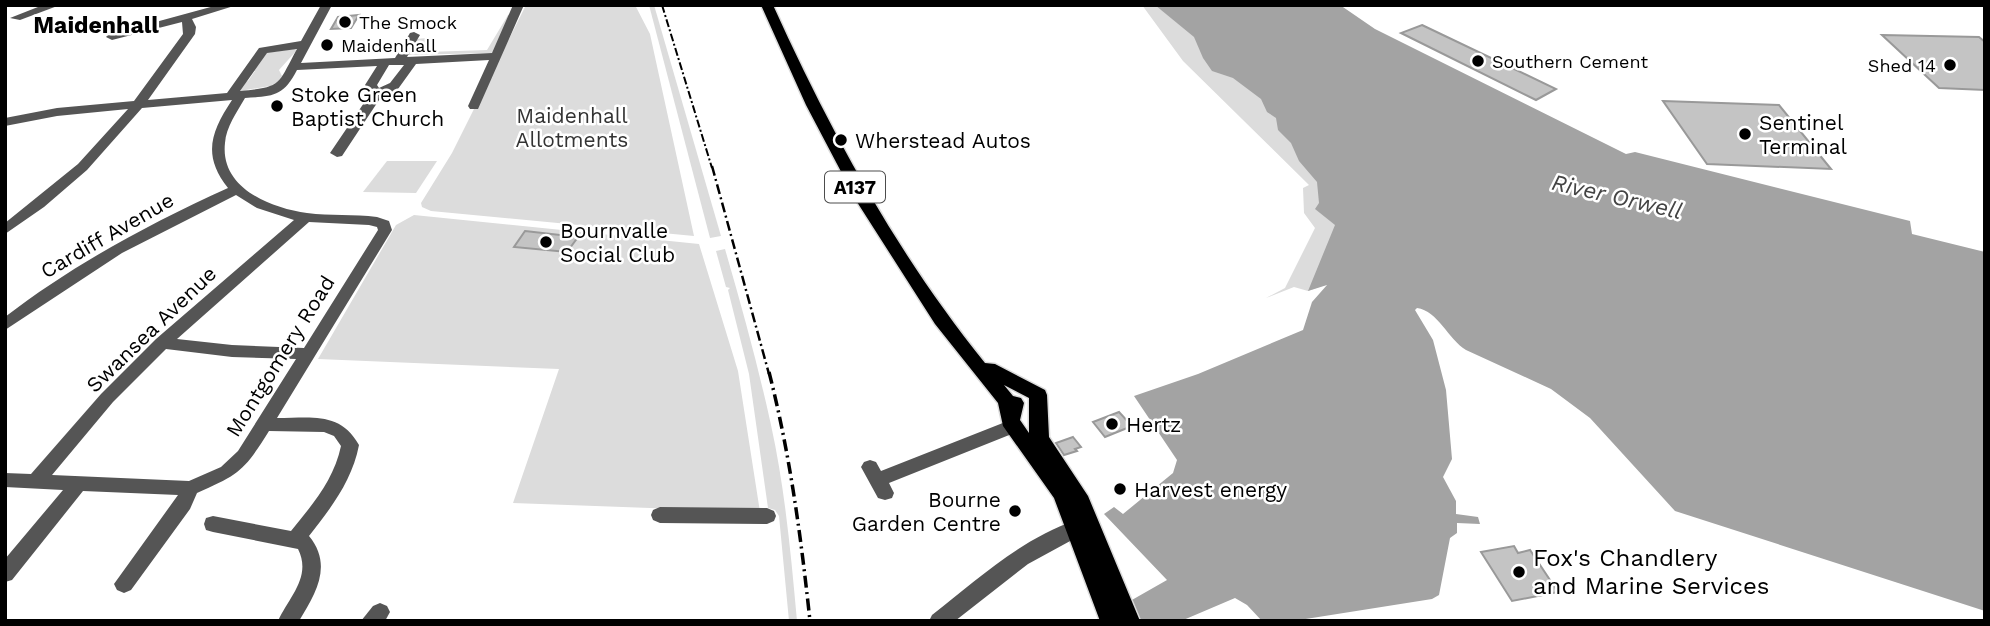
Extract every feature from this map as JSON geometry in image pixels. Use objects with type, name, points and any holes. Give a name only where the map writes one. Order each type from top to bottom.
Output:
[{"type":"main road","name":"A137","points":[[766,5],[855,187],[905,266],[968,355],[1004,395],[1012,418],[1057,485],[1117,616]]},
{"type":"main road","name":"A137","points":[[968,355],[1003,378],[1035,391],[1040,399],[1039,438],[1078,496],[1117,616]]},
{"type":"main road","points":[[1012,418],[1016,397],[1030,389]]},
{"type":"street","points":[[16,18],[55,5]]},
{"type":"street","points":[[112,37],[232,5]]},
{"type":"street","points":[[5,137],[6,121],[57,111],[265,94],[280,88],[327,5]]},
{"type":"street","points":[[474,106],[519,5]]},
{"type":"street","points":[[5,230],[50,196],[92,158],[189,34],[190,27],[186,18]]},
{"type":"street","points":[[337,153],[376,94],[394,86],[407,60],[414,35]]},
{"type":"street","points":[[305,218],[269,208],[236,190],[220,167],[218,145],[220,133],[257,54],[262,50],[307,44]]},
{"type":"street","points":[[293,67],[497,55]]},
{"type":"street","points":[[376,94],[370,85],[386,61]]},
{"type":"street","name":"Cardiff Avenue","points":[[5,325],[56,287],[123,245],[236,190]]},
{"type":"street","name":"Montgomery Road","points":[[5,480],[190,488],[227,472],[244,456],[384,230],[384,224],[377,220],[305,218]]},
{"type":"street","name":"Swansea Avenue","points":[[36,481],[107,398],[162,343],[305,218]]},
{"type":"street","points":[[162,343],[232,351],[309,354]]},
{"type":"street","points":[[877,480],[1012,418]]},
{"type":"street","points":[[264,424],[325,425],[340,431],[350,445],[348,462],[337,482],[295,540]]},
{"type":"street","points":[[5,574],[79,484]]},
{"type":"street","points":[[124,584],[183,504],[190,488]]},
{"type":"street","points":[[660,515],[767,516]]},
{"type":"street","points":[[213,524],[304,542],[315,566],[311,582],[288,621]]},
{"type":"street","points":[[939,621],[1016,559],[1050,538],[1076,528]]},
{"type":"green space","name":"Maidenhall Allotments","points":[[526,5],[635,5],[650,34],[694,236],[431,211],[422,207],[421,203],[452,153]]},
{"type":"green space","points":[[649,5],[654,5],[721,236],[710,238]]},
{"type":"green space","points":[[1142,5],[1162,5],[1263,85],[1338,217],[1328,284],[1308,291],[1294,287],[1266,298],[1285,288],[1315,228],[1304,213],[1303,188],[1309,185],[1183,61]]},
{"type":"green space","points":[[508,15],[514,15],[495,52],[406,55],[416,39],[427,38],[422,51],[487,50]]},
{"type":"green space","points":[[297,50],[279,70],[282,76],[276,85],[240,91],[244,82],[248,81],[255,71],[250,71],[264,53]]},
{"type":"green space","points":[[387,161],[437,161],[416,193],[363,192]]},
{"type":"green space","points":[[414,215],[699,244],[738,371],[760,512],[513,503],[559,369],[318,359],[396,225]]},
{"type":"green space","points":[[725,249],[776,449],[797,621],[789,621],[779,516],[775,510],[768,508],[749,374],[728,290],[730,288],[726,287],[716,251]]},
{"type":"water","name":"River Orwell","points":[[1155,5],[1340,5],[1375,29],[1626,154],[1635,152],[1910,221],[1912,234],[1985,252],[1985,611],[1675,511],[1590,418],[1551,389],[1466,350],[1431,314],[1417,308],[1415,310],[1433,340],[1446,390],[1452,459],[1443,477],[1456,501],[1456,514],[1478,517],[1480,524],[1457,523],[1457,533],[1450,538],[1439,595],[1432,599],[1293,621],[1262,621],[1247,605],[1235,598],[1181,621],[1095,621],[1167,580],[1104,514],[1114,507],[1123,514],[1173,473],[1177,460],[1134,396],[1198,374],[1303,330],[1312,302],[1327,285],[1308,291],[1335,225],[1315,209],[1319,203],[1317,182],[1299,161],[1291,143],[1278,130],[1276,118],[1267,112],[1261,99],[1233,78],[1212,71],[1194,37]]},
{"type":"building","name":"The Smock","points":[[359,15],[351,28],[331,29],[338,17]]},
{"type":"building","name":"Southern Cement","points":[[1422,25],[1556,89],[1536,100],[1401,33]]},
{"type":"building","name":"Shed 14","points":[[1882,35],[1979,37],[1985,42],[1985,90],[1939,88]]},
{"type":"building","name":"Sentinel Terminal","points":[[1663,101],[1779,105],[1831,169],[1707,164]]},
{"type":"building","name":"Bournvalle Social Club","points":[[525,231],[578,237],[567,252],[514,247]]},
{"type":"building","name":"Hertz","points":[[1119,412],[1132,426],[1105,437],[1093,422]]},
{"type":"building","points":[[1073,437],[1081,447],[1064,455],[1056,443]]},
{"type":"building","name":"Fox's Chandlery and Marine Services","points":[[1514,546],[1518,553],[1530,550],[1558,592],[1512,601],[1481,552]]},
{"type":"railway","points":[[662,5],[712,168]]},
{"type":"railway","points":[[712,166],[769,374]]},
{"type":"railway","points":[[769,372],[794,496],[810,621]]},
{"type":"place","name":"The Smock","points":[[345,22]]},
{"type":"place","name":"Maidenhall","points":[[327,45]]},
{"type":"place","name":"Southern Cement","points":[[1478,61]]},
{"type":"place","name":"Shed 14","points":[[1950,65]]},
{"type":"place","name":"Stoke Green Baptist Church","points":[[277,106]]},
{"type":"place","name":"Sentinel Terminal","points":[[1745,134]]},
{"type":"place","name":"Wherstead Autos","points":[[841,140]]},
{"type":"place","name":"Bournvalle Social Club","points":[[546,242]]},
{"type":"place","name":"Hertz","points":[[1112,424]]},
{"type":"place","name":"Harvest energy","points":[[1120,489]]},
{"type":"place","name":"Bourne Garden Centre","points":[[1015,511]]},
{"type":"place","name":"Fox's Chandlery and Marine Services","points":[[1519,572]]},
{"type":"district","name":"Maidenhall","points":[[96,25]]}]
